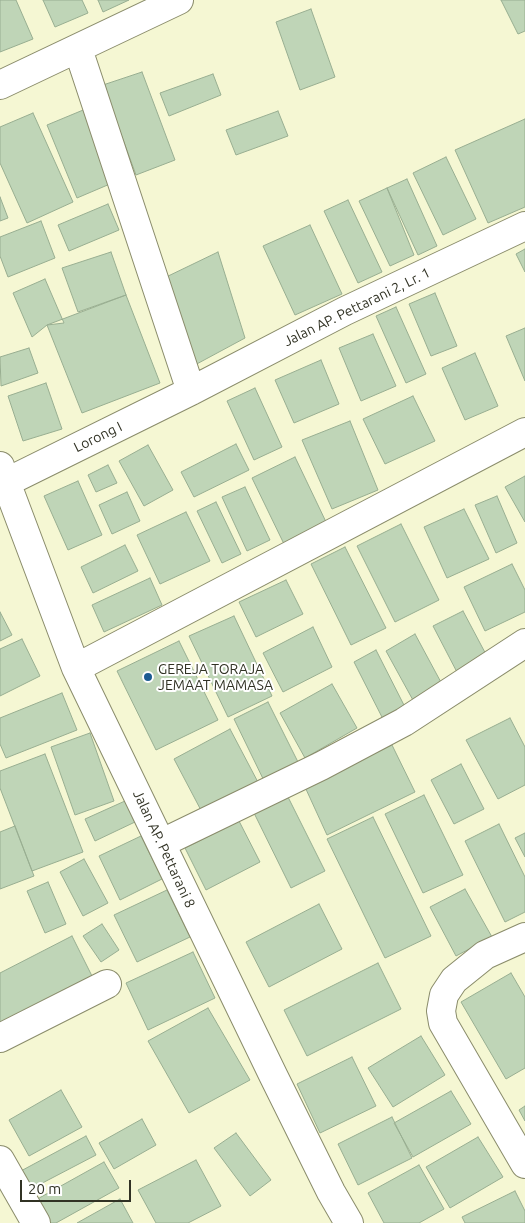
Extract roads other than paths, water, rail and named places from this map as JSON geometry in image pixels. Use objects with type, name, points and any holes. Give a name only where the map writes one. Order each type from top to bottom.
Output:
[{"type":"street","points":[[0,85],[179,0]]},
{"type":"street","points":[[78,49],[191,391]]},
{"type":"street","name":"Jalan AP. Pettarani 2, Lr. 1","points":[[191,391],[345,311],[525,226]]},
{"type":"street","name":"Lorong I","points":[[3,474],[191,391]]},
{"type":"street","points":[[76,668],[525,432]]},
{"type":"street","name":"Jalan AP. Pettarani 8","points":[[3,474],[76,668],[277,1083],[331,1192],[350,1223]]},
{"type":"street","points":[[162,844],[321,766],[404,722],[525,643]]},
{"type":"street","points":[[525,937],[485,955],[454,980],[444,995],[441,1011],[443,1023],[525,1164]]},
{"type":"street","points":[[0,1038],[107,984]]},
{"type":"street","points":[[0,1160],[36,1223]]},
{"type":"place","name":"GEREJA TORAJA JEMAAT MAMASA","points":[[148,677]]}]
